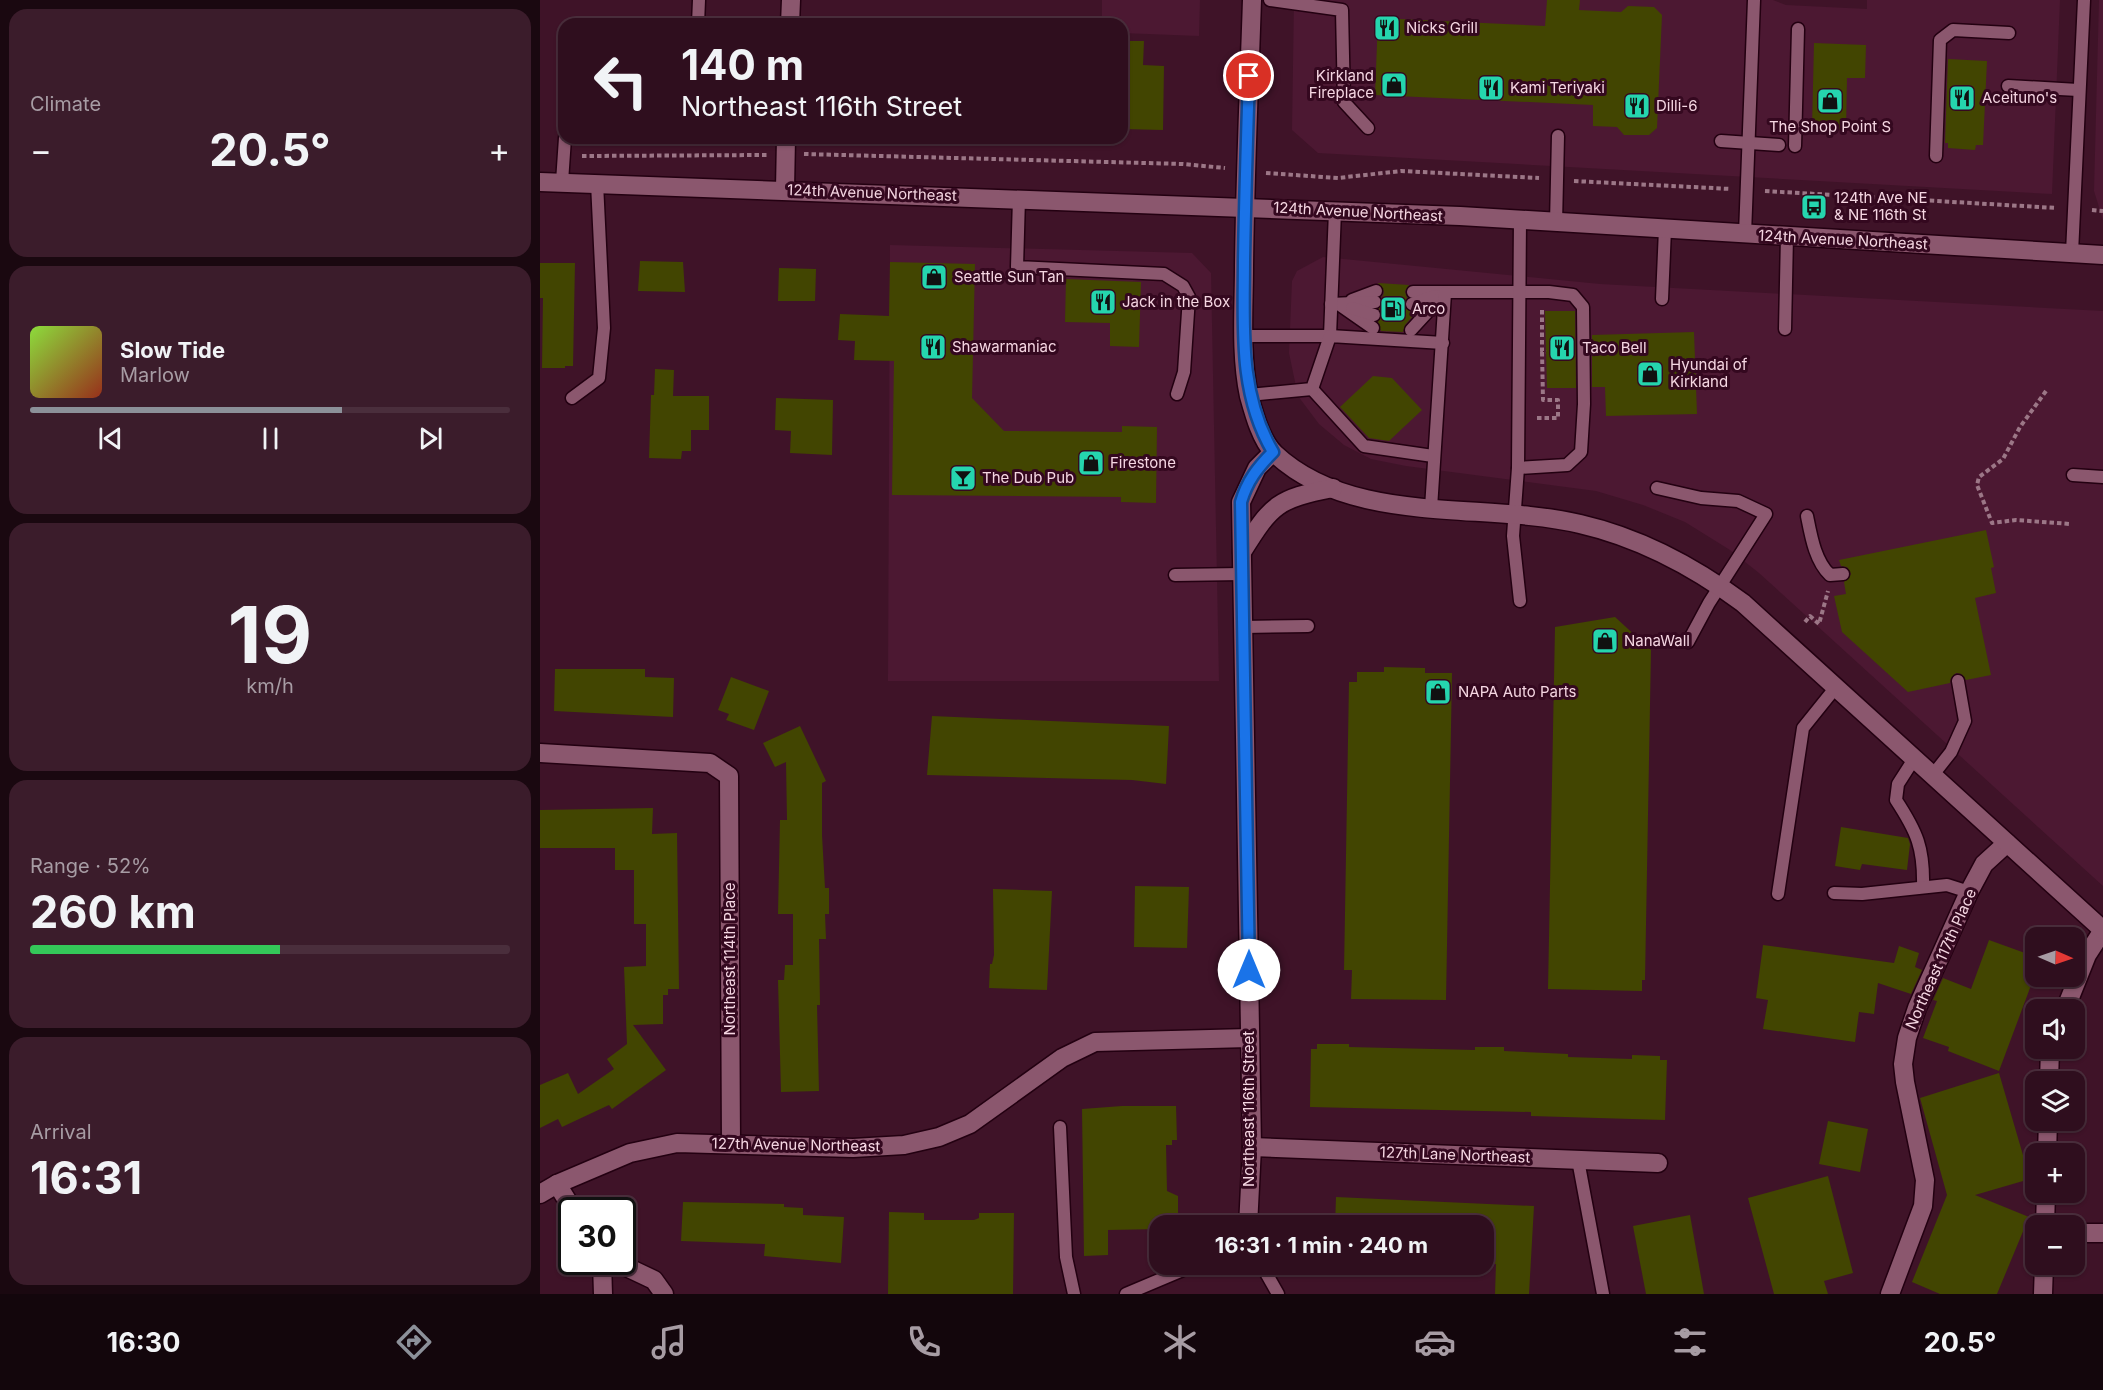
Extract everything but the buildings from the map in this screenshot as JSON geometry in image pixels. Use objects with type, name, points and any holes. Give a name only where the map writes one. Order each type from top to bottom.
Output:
[{"type":"street","points":[[790,18],[791,0]]},
{"type":"street","points":[[1251,0],[1244,336],[1249,395],[1258,424],[1273,452],[1301,472],[1333,488],[1370,498],[1431,508],[1515,515],[1580,524],[1651,546],[1691,566],[1743,603],[2103,930],[2086,956],[2069,999]]},
{"type":"street","points":[[785,189],[786,144]]},
{"type":"street","name":"124th Avenue Northeast","points":[[540,182],[785,189],[1335,211],[2103,255]]},
{"type":"street","name":"Northeast 116th Street","points":[[1249,1215],[1252,1147],[1241,502],[1244,490],[1257,468],[1273,452]]},
{"type":"street","points":[[1242,552],[1265,515],[1274,508],[1297,495],[1333,488]]},
{"type":"street","name":"Northeast 114th Place","points":[[540,753],[710,763],[729,776],[731,1143]]},
{"type":"street","name":"Northeast 117th Place","points":[[1890,1294],[1923,1206],[1925,1180],[1905,1082],[1903,1064],[1907,1038],[1917,1008],[1984,864],[2007,843]]},
{"type":"street","name":"127th Avenue Northeast","points":[[540,1194],[557,1184],[630,1153],[677,1143],[854,1148],[904,1145],[939,1137],[970,1124],[1062,1058],[1095,1042],[1249,1038]]},
{"type":"street","name":"127th Lane Northeast","points":[[1252,1147],[1658,1163]]},
{"type":"street","points":[[557,1184],[565,1197]]},
{"type":"street","points":[[2085,1233],[2103,1233]]},
{"type":"street","points":[[636,1271],[654,1280],[664,1294]]},
{"type":"street","points":[[602,1275],[603,1294]]},
{"type":"street","points":[[2043,1294],[2044,1275]]},
{"type":"lane","points":[[698,18],[699,0]]},
{"type":"lane","points":[[1270,0],[1310,2],[1342,10],[1344,102],[1368,128]]},
{"type":"lane","points":[[1745,234],[1754,0]]},
{"type":"lane","points":[[2072,253],[2084,0]]},
{"type":"lane","points":[[1795,146],[1798,30]]},
{"type":"lane","points":[[1936,156],[1940,40],[1953,30],[2009,33]]},
{"type":"lane","points":[[2008,86],[2078,90]]},
{"type":"lane","points":[[1556,223],[1558,136]]},
{"type":"lane","points":[[1721,141],[1779,145]]},
{"type":"lane","points":[[562,182],[565,144]]},
{"type":"lane","points":[[572,398],[599,378],[604,328],[597,183]]},
{"type":"lane","points":[[1019,198],[1017,267],[1164,274],[1183,286],[1189,297],[1184,372],[1178,394]]},
{"type":"lane","points":[[1312,388],[1330,336],[1336,304],[1335,211]]},
{"type":"lane","points":[[1520,220],[1517,292],[1518,468],[1513,546],[1520,601]]},
{"type":"lane","points":[[1662,299],[1665,229]]},
{"type":"lane","points":[[1785,329],[1787,236]]},
{"type":"lane","points":[[1413,298],[1444,293],[1517,292],[1573,295],[1583,307],[1584,392],[1581,452],[1567,465],[1518,468]]},
{"type":"lane","points":[[1411,324],[1444,293]]},
{"type":"lane","points":[[1431,508],[1443,343],[1444,293]]},
{"type":"lane","points":[[1336,304],[1375,309],[1336,304]]},
{"type":"lane","points":[[1244,336],[1330,336],[1443,343]]},
{"type":"lane","points":[[1312,388],[1364,446],[1433,456]]},
{"type":"lane","points":[[1249,395],[1312,388]]},
{"type":"lane","points":[[2073,475],[2103,477]]},
{"type":"lane","points":[[1657,488],[1701,498],[1738,501],[1766,514],[1719,586],[1688,642]]},
{"type":"lane","points":[[1807,516],[1812,542],[1823,568],[1838,575]]},
{"type":"lane","points":[[1175,575],[1242,574]]},
{"type":"lane","points":[[1243,627],[1308,626]]},
{"type":"lane","points":[[1932,776],[1952,752],[1965,721],[1958,681]]},
{"type":"lane","points":[[1778,894],[1803,728],[1836,687]]},
{"type":"lane","points":[[1914,759],[1898,784],[1896,800],[1916,831],[1922,851],[1923,887]]},
{"type":"lane","points":[[1834,893],[1862,894],[1947,885],[1970,892]]},
{"type":"lane","points":[[1060,1127],[1066,1257],[1074,1294]]},
{"type":"lane","points":[[1578,1160],[1604,1294]]},
{"type":"lane","points":[[1126,1294],[1171,1275]]},
{"type":"lane","points":[[1267,1275],[1278,1294]]},
{"type":"path","points":[[842,153],[1183,164]]},
{"type":"path","points":[[592,155],[743,156]]},
{"type":"path","points":[[1301,176],[1338,178],[1401,171],[2103,211]]},
{"type":"path","points":[[1548,304],[1541,304],[1544,351],[1543,400],[1558,400],[1558,418],[1552,418]]},
{"type":"path","points":[[2046,391],[2020,427],[2003,459],[1979,477],[1977,485],[1992,523],[2016,520],[2070,524]]},
{"type":"path","points":[[1805,622],[1810,616],[1819,624],[1838,575]]},
{"type":"shaded area","points":[[1102,0],[1200,0],[1199,36],[1128,33],[1128,18],[1102,18]]},
{"type":"shaded area","points":[[1294,0],[1773,0],[1786,5],[1867,9],[1867,0],[2060,0],[2052,194],[1318,153],[1292,130]]},
{"type":"shaded area","points":[[2099,0],[2103,0],[2103,220],[2094,191]]},
{"type":"shaded area","points":[[890,245],[1192,253],[1211,273],[1219,681],[888,681]]},
{"type":"shaded area","points":[[1323,257],[1600,284],[2103,311],[2103,886],[1759,573],[1730,550],[1685,522],[1643,505],[1596,491],[1406,466],[1371,459],[1344,445],[1319,424],[1298,396],[1289,353],[1292,281],[1297,271]]},
{"type":"place","name":"Nicks Grill","points":[[1387,28]]},
{"type":"place","name":"Kirkland Fireplace","points":[[1394,85]]},
{"type":"place","name":"Kami Teriyaki","points":[[1491,88]]},
{"type":"place","name":"Aceituno's","points":[[1962,98]]},
{"type":"place","name":"The Shop Point S","points":[[1830,101]]},
{"type":"place","name":"Dilli-6","points":[[1637,106]]},
{"type":"place","name":"124th Ave NE & NE 116th St","points":[[1814,207]]},
{"type":"place","name":"Seattle Sun Tan","points":[[934,277]]},
{"type":"place","name":"Jack in the Box","points":[[1103,302]]},
{"type":"place","name":"Arco","points":[[1393,309]]},
{"type":"place","name":"Shawarmaniac","points":[[933,347]]},
{"type":"place","name":"Taco Bell","points":[[1562,348]]},
{"type":"place","name":"Hyundai of Kirkland","points":[[1650,374]]},
{"type":"place","name":"Firestone","points":[[1091,463]]},
{"type":"place","name":"The Dub Pub","points":[[963,478]]},
{"type":"place","name":"NanaWall","points":[[1605,641]]},
{"type":"place","name":"NAPA Auto Parts","points":[[1438,692]]},
{"type":"route","points":[[1249,76],[1244,345],[1249,395],[1258,424],[1273,452],[1257,468],[1244,490],[1241,502],[1249,970]]}]
